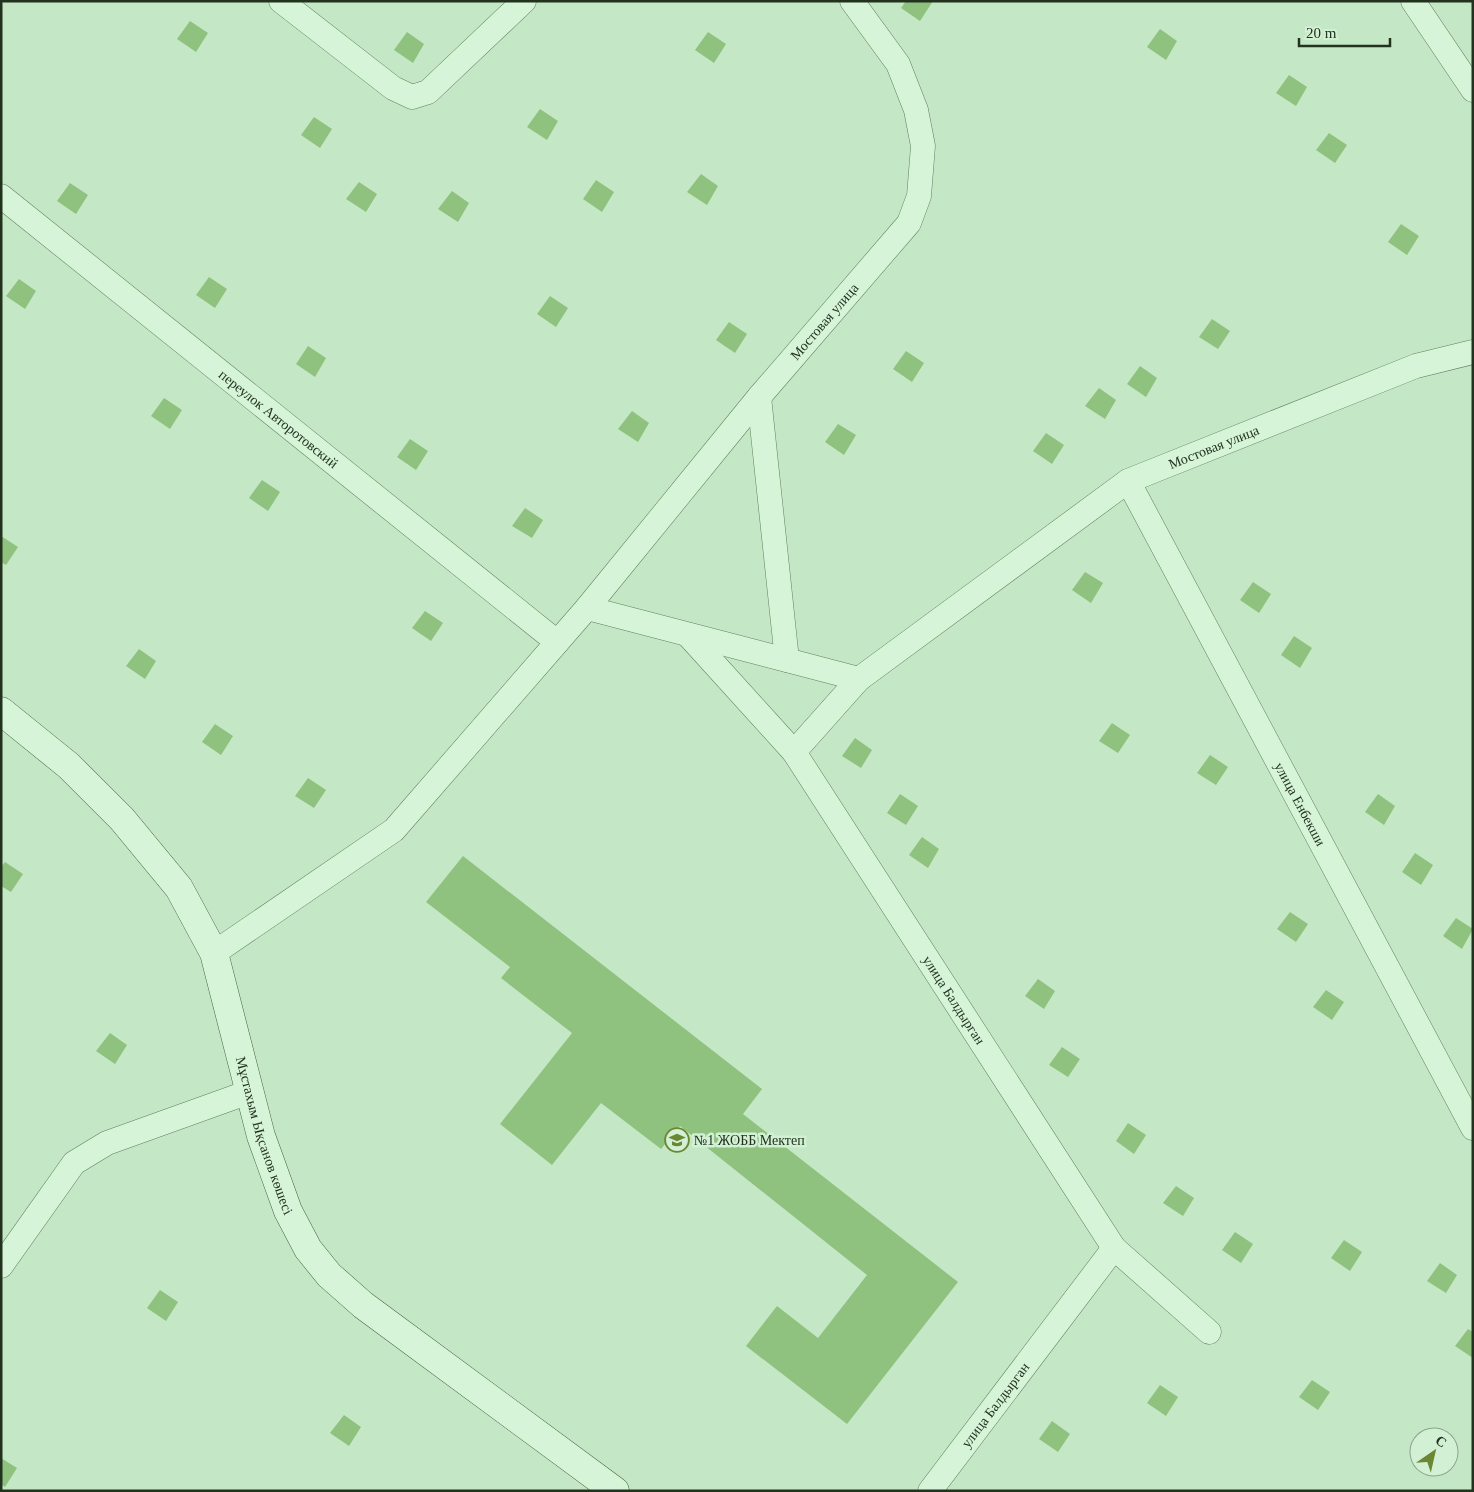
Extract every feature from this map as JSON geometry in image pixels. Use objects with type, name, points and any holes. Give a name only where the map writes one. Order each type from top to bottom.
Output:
[{"type":"main road","name":"Мұстахым Ықсанов көшесі","points":[[1,711],[69,766],[122,819],[180,888],[214,953],[260,1136],[288,1211],[308,1249],[329,1275],[363,1305],[615,1491]]},
{"type":"street","points":[[281,1],[393,88],[412,97],[428,92],[524,1]]},
{"type":"street","name":"Мостовая улица","points":[[214,953],[394,830],[587,608],[759,397],[909,223],[920,196],[923,146],[916,110],[898,64],[852,1]]},
{"type":"street","points":[[1412,1],[1473,90]]},
{"type":"street","name":"переулок Авторотовский","points":[[1,196],[557,642]]},
{"type":"street","name":"Мостовая улица","points":[[794,752],[859,679],[1128,481],[1416,366],[1473,352]]},
{"type":"street","points":[[759,397],[787,660]]},
{"type":"street","name":"улица Енбекши","points":[[1128,481],[1473,1128]]},
{"type":"street","points":[[587,608],[859,679]]},
{"type":"street","name":"улица Балдырган","points":[[688,635],[794,752],[1114,1248],[1209,1332]]},
{"type":"street","points":[[1,1266],[74,1163],[107,1142],[250,1092]]},
{"type":"street","name":"улица Балдырган","points":[[930,1491],[1114,1248]]},
{"type":"building","points":[[906,1],[933,1],[920,21],[901,8]]},
{"type":"building","points":[[190,21],[208,33],[196,52],[177,39]]},
{"type":"building","points":[[1160,29],[1177,41],[1166,60],[1147,47]]},
{"type":"building","points":[[407,32],[424,44],[413,63],[394,50]]},
{"type":"building","points":[[708,32],[726,44],[714,63],[695,50]]},
{"type":"building","points":[[1289,75],[1307,87],[1296,106],[1276,93]]},
{"type":"building","points":[[540,109],[558,121],[547,140],[527,127]]},
{"type":"building","points":[[314,117],[332,129],[320,148],[301,135]]},
{"type":"building","points":[[1329,133],[1347,145],[1335,163],[1316,150]]},
{"type":"building","points":[[701,174],[718,186],[707,205],[687,192]]},
{"type":"building","points":[[596,180],[614,192],[602,212],[583,199]]},
{"type":"building","points":[[359,182],[377,194],[366,212],[346,199]]},
{"type":"building","points":[[70,183],[88,195],[76,214],[57,201]]},
{"type":"building","points":[[452,191],[469,203],[458,222],[438,209]]},
{"type":"building","points":[[1401,224],[1419,236],[1407,255],[1388,242]]},
{"type":"building","points":[[209,277],[227,289],[215,308],[196,295]]},
{"type":"building","points":[[19,279],[36,291],[25,309],[6,296]]},
{"type":"building","points":[[550,296],[568,308],[556,327],[537,314]]},
{"type":"building","points":[[1212,319],[1230,331],[1218,349],[1199,337]]},
{"type":"building","points":[[729,322],[747,334],[735,353],[716,340]]},
{"type":"building","points":[[308,346],[326,358],[315,377],[296,364]]},
{"type":"building","points":[[906,351],[924,363],[912,382],[893,369]]},
{"type":"building","points":[[1140,366],[1157,378],[1146,397],[1127,384]]},
{"type":"building","points":[[1099,388],[1116,400],[1105,419],[1085,406]]},
{"type":"building","points":[[164,398],[182,410],[170,429],[151,416]]},
{"type":"building","points":[[632,411],[649,423],[638,442],[618,429]]},
{"type":"building","points":[[838,424],[856,435],[844,455],[825,442]]},
{"type":"building","points":[[1046,433],[1064,445],[1052,464],[1033,451]]},
{"type":"building","points":[[410,439],[428,451],[416,470],[397,457]]},
{"type":"building","points":[[262,480],[280,492],[268,511],[249,498]]},
{"type":"building","points":[[525,508],[543,520],[532,538],[512,526]]},
{"type":"building","points":[[1,536],[18,547],[6,565],[1,562]]},
{"type":"building","points":[[1085,572],[1103,583],[1091,603],[1072,590]]},
{"type":"building","points":[[1253,582],[1271,594],[1259,613],[1240,600]]},
{"type":"building","points":[[425,611],[443,623],[431,641],[412,628]]},
{"type":"building","points":[[1294,636],[1312,648],[1300,668],[1281,655]]},
{"type":"building","points":[[139,649],[156,661],[145,679],[126,666]]},
{"type":"building","points":[[1112,723],[1130,735],[1118,753],[1099,741]]},
{"type":"building","points":[[215,724],[233,736],[221,755],[202,742]]},
{"type":"building","points":[[855,738],[872,750],[861,768],[842,756]]},
{"type":"building","points":[[1210,755],[1228,767],[1216,785],[1197,773]]},
{"type":"building","points":[[308,778],[326,790],[314,808],[295,796]]},
{"type":"building","points":[[900,794],[918,806],[906,825],[887,813]]},
{"type":"building","points":[[1378,794],[1395,806],[1384,825],[1365,812]]},
{"type":"building","points":[[922,837],[939,849],[928,868],[909,855]]},
{"type":"building","points":[[1415,853],[1433,865],[1421,885],[1402,872]]},
{"type":"building","points":[[463,856],[762,1089],[743,1114],[958,1282],[847,1424],[746,1346],[777,1306],[818,1338],[867,1275],[680,1126],[661,1149],[601,1103],[552,1165],[500,1124],[572,1033],[501,978],[510,967],[426,902]]},
{"type":"building","points":[[5,862],[23,874],[11,892],[1,886],[1,867]]},
{"type":"building","points":[[1290,912],[1308,924],[1296,942],[1277,929]]},
{"type":"building","points":[[1456,918],[1473,929],[1462,949],[1443,936]]},
{"type":"building","points":[[1038,979],[1055,991],[1044,1009],[1025,996]]},
{"type":"building","points":[[1326,990],[1344,1002],[1332,1020],[1313,1007]]},
{"type":"building","points":[[110,1033],[127,1045],[115,1064],[96,1051]]},
{"type":"building","points":[[1062,1047],[1080,1059],[1068,1077],[1049,1065]]},
{"type":"building","points":[[1128,1123],[1146,1135],[1134,1154],[1116,1141]]},
{"type":"building","points":[[1176,1186],[1194,1198],[1183,1216],[1163,1203]]},
{"type":"building","points":[[1235,1232],[1253,1244],[1241,1263],[1222,1250]]},
{"type":"building","points":[[1344,1240],[1362,1252],[1350,1271],[1331,1258]]},
{"type":"building","points":[[1440,1263],[1457,1275],[1446,1293],[1427,1281]]},
{"type":"building","points":[[160,1290],[178,1302],[166,1321],[147,1308]]},
{"type":"building","points":[[1468,1329],[1473,1332],[1473,1358],[1455,1346]]},
{"type":"building","points":[[1312,1380],[1330,1392],[1318,1410],[1299,1397]]},
{"type":"building","points":[[1160,1385],[1178,1397],[1166,1416],[1147,1403]]},
{"type":"building","points":[[344,1415],[361,1427],[349,1446],[330,1433]]},
{"type":"building","points":[[1052,1421],[1070,1434],[1058,1452],[1039,1439]]},
{"type":"building","points":[[1,1458],[17,1468],[5,1487],[1,1484]]},
{"type":"place","name":"№1 ЖОББ Мектеп","points":[[677,1140]]}]
